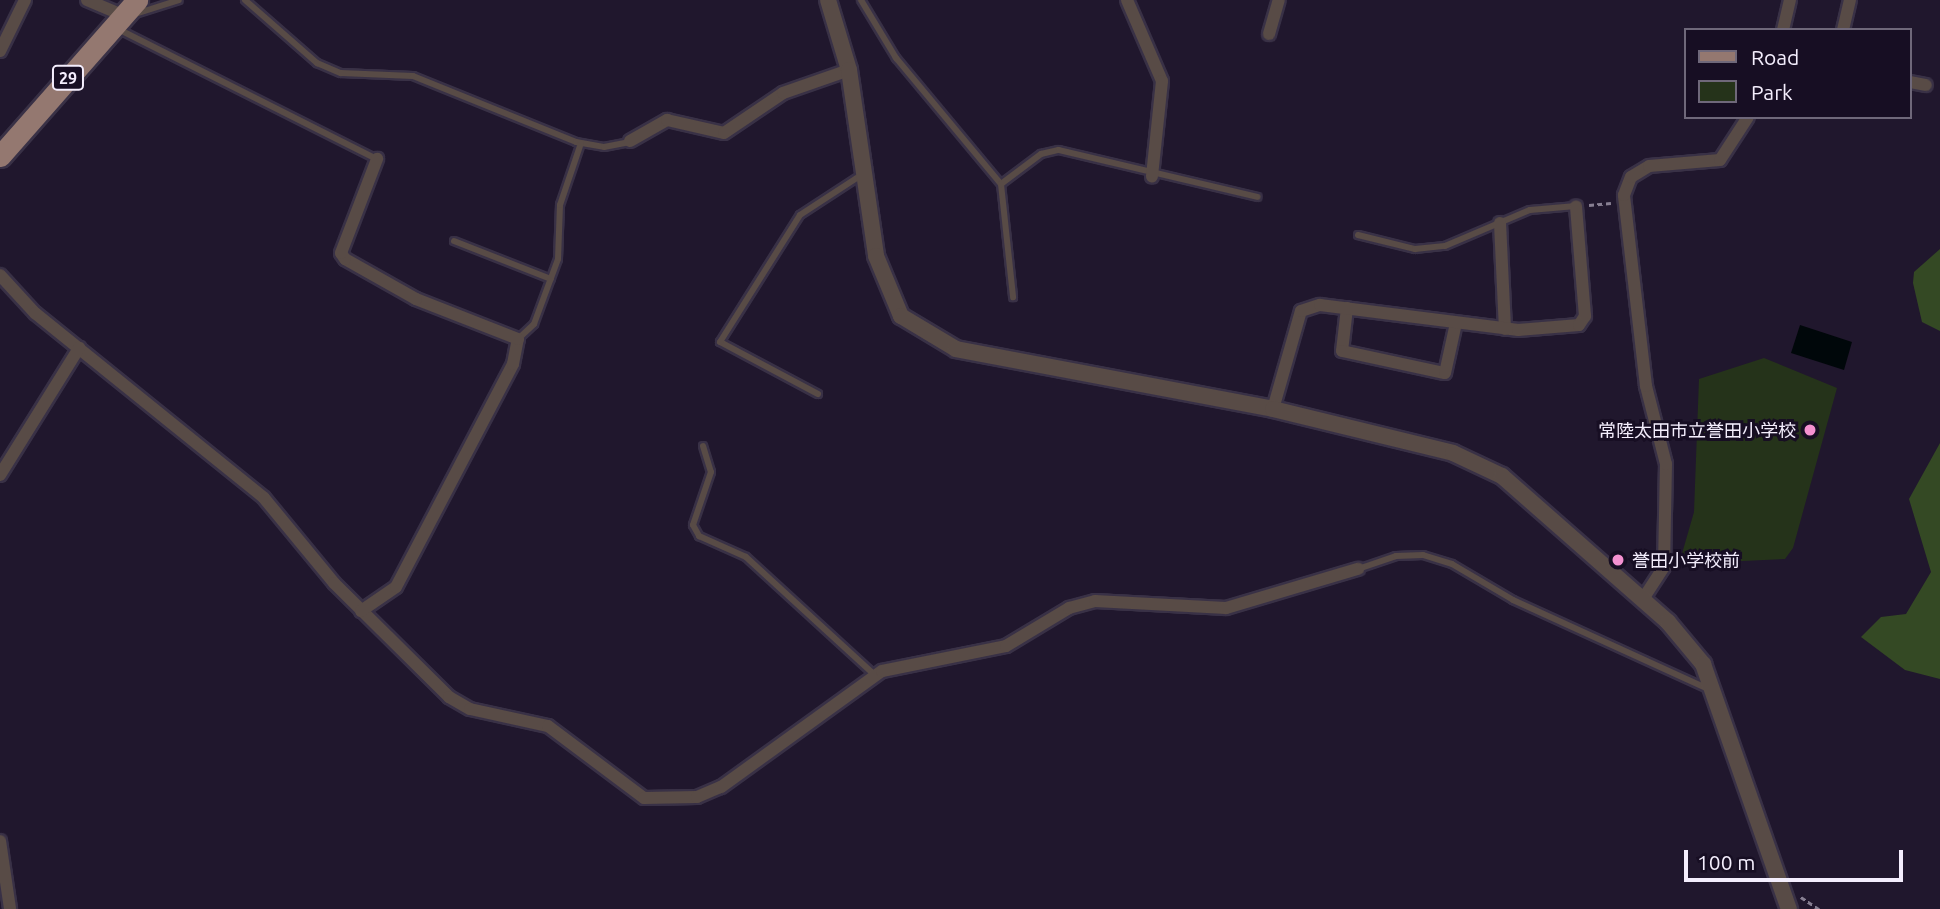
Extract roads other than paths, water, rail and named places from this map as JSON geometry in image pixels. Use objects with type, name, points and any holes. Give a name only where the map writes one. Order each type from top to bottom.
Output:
[{"type":"main road","name":"29","points":[[0,156],[124,14]]},
{"type":"street","points":[[1,47],[25,0]]},
{"type":"street","points":[[88,0],[124,14]]},
{"type":"street","points":[[828,0],[849,70],[876,256],[889,293],[901,316],[929,336],[956,349],[1273,409],[1478,463],[1523,490],[1643,599],[1692,649],[1714,691],[1789,909]]},
{"type":"street","points":[[1127,0],[1162,81],[1152,176]]},
{"type":"street","points":[[1269,34],[1279,0]]},
{"type":"street","points":[[1783,28],[1790,0]]},
{"type":"street","points":[[1843,28],[1850,0]]},
{"type":"street","points":[[630,141],[667,120],[724,133],[783,93],[849,70]]},
{"type":"street","points":[[1912,82],[1926,85]]},
{"type":"street","points":[[1643,599],[1664,567],[1666,464],[1646,386],[1625,202],[1638,171],[1720,160],[1747,119]]},
{"type":"street","points":[[361,611],[396,587],[513,364],[518,340],[416,299],[345,259],[341,253],[377,159]]},
{"type":"street","points":[[1273,409],[1301,310],[1320,304],[1505,329],[1579,325],[1585,316],[1576,206]]},
{"type":"street","points":[[1500,223],[1505,329]]},
{"type":"street","points":[[0,275],[79,348],[264,498],[361,611],[449,697],[470,709],[548,726],[644,798],[698,797],[721,787],[876,676],[907,662],[1006,646],[1069,608],[1095,601],[1226,608],[1359,569]]},
{"type":"street","points":[[1348,308],[1342,351],[1445,373],[1456,323]]},
{"type":"street","points":[[0,475],[79,348]]},
{"type":"street","points":[[0,841],[10,909]]},
{"type":"lane","points":[[124,14],[179,0]]},
{"type":"lane","points":[[244,0],[317,64],[341,73],[432,81],[581,143],[630,141]]},
{"type":"lane","points":[[861,0],[896,58],[1002,184],[1013,297]]},
{"type":"lane","points":[[124,14],[377,159]]},
{"type":"lane","points":[[518,340],[534,324],[551,279],[560,205],[581,143]]},
{"type":"lane","points":[[1002,184],[1041,154],[1059,150],[1152,176],[1258,197]]},
{"type":"lane","points":[[818,394],[720,342],[800,215],[864,173]]},
{"type":"lane","points":[[1358,235],[1415,249],[1445,246],[1530,210],[1576,206]]},
{"type":"lane","points":[[454,241],[551,279]]},
{"type":"lane","points":[[703,446],[711,472],[693,525],[699,536],[746,557],[876,676]]},
{"type":"lane","points":[[1359,569],[1396,556],[1423,555],[1452,564],[1513,600],[1714,691]]},
{"type":"place","name":"常陸太田市立誉田小学校","points":[[1810,430]]},
{"type":"place","name":"誉田小学校前","points":[[1618,560]]}]
